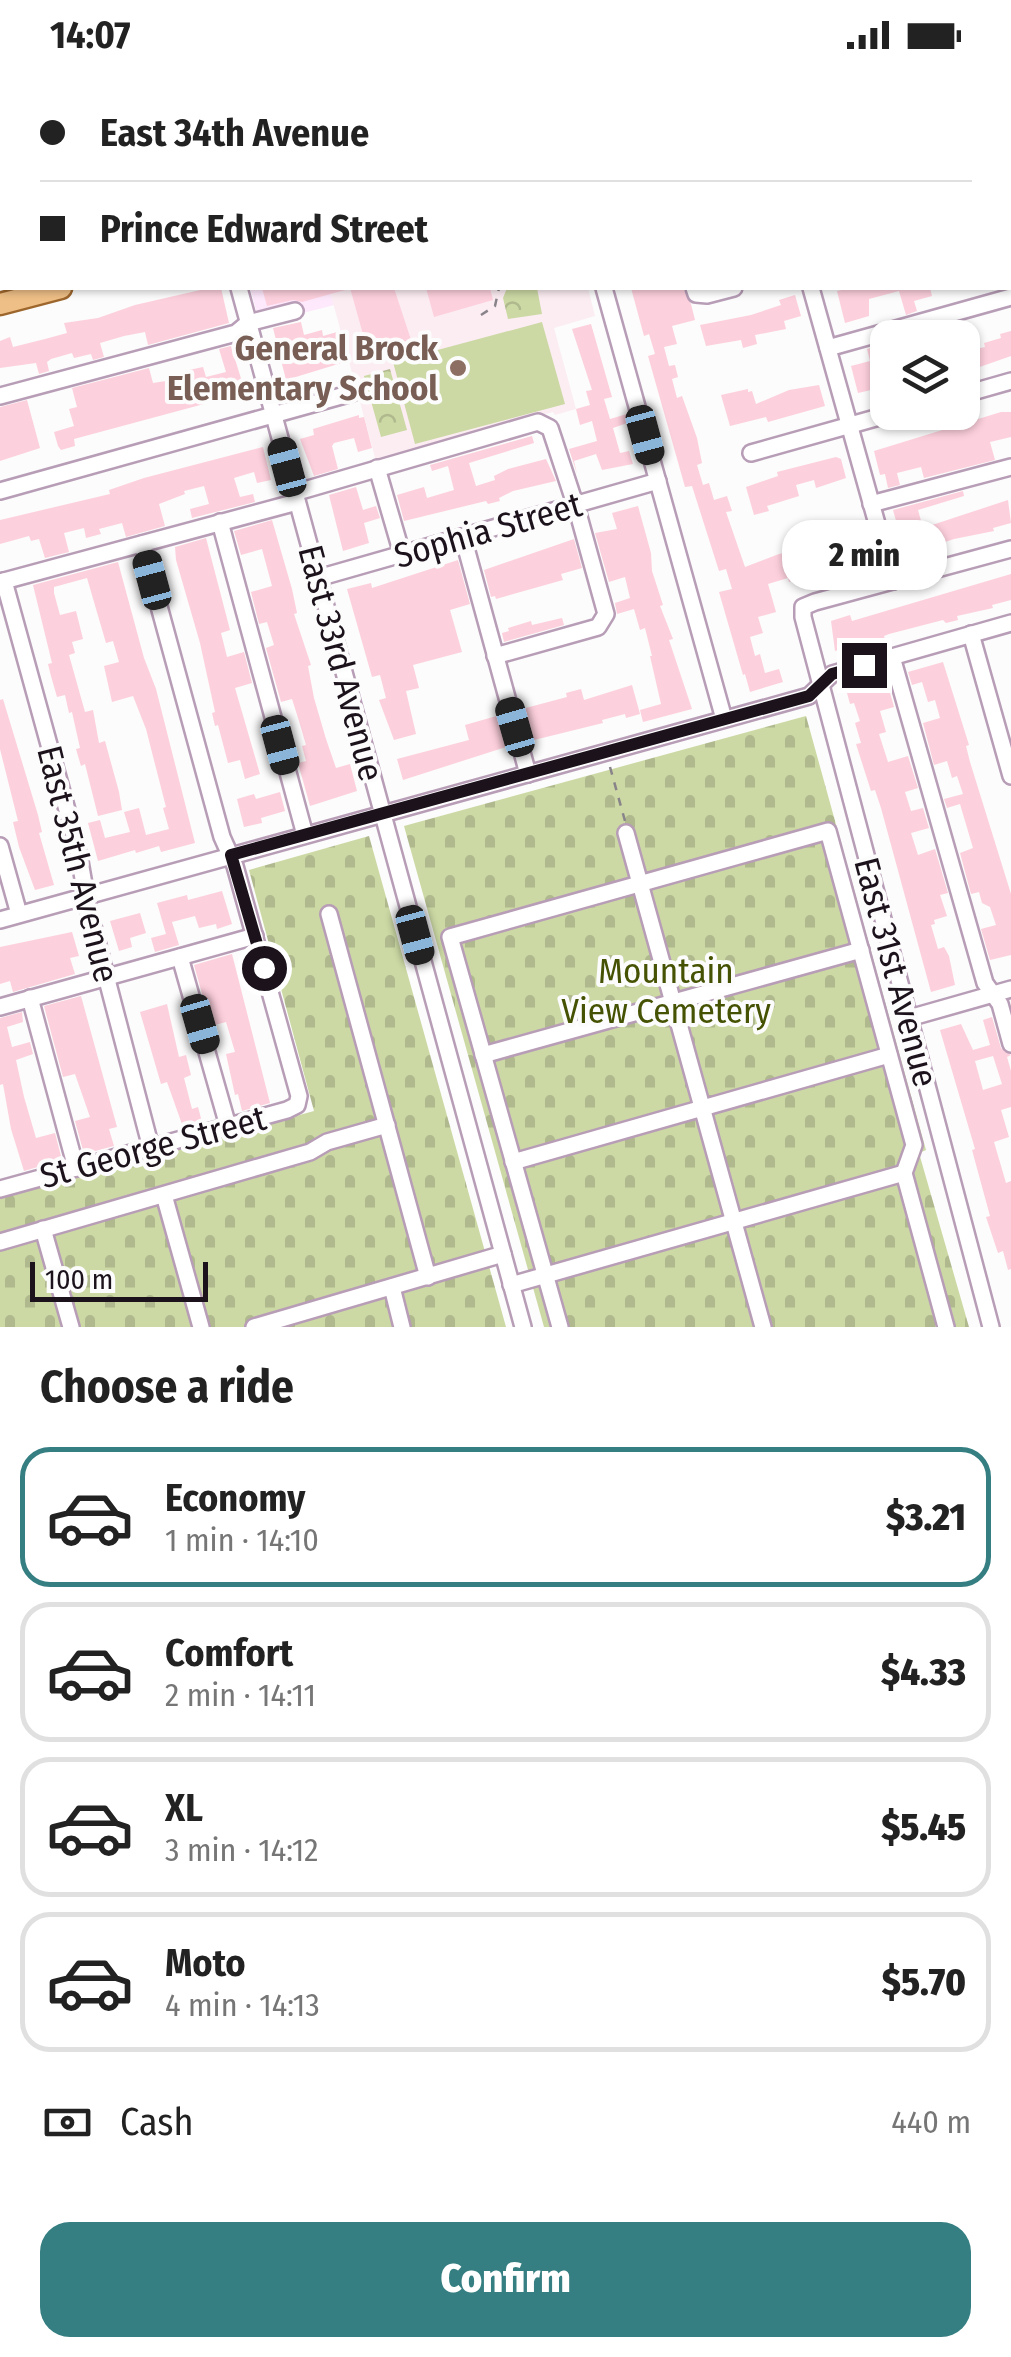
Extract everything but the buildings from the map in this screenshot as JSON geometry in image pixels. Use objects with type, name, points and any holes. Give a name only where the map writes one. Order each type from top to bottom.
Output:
[{"type":"main road","points":[[0,304],[53,290]]},
{"type":"street","name":"East 33rd Avenue","points":[[240,290],[524,1327]]},
{"type":"street","points":[[605,290],[724,719]]},
{"type":"street","points":[[695,291],[707,295],[726,290]]},
{"type":"street","points":[[812,290],[892,582],[1011,549]]},
{"type":"street","points":[[828,348],[1011,297]]},
{"type":"street","points":[[0,396],[236,333],[248,323],[294,311]]},
{"type":"street","points":[[980,390],[1011,382]]},
{"type":"street","points":[[0,491],[352,394]]},
{"type":"street","points":[[751,453],[870,420]]},
{"type":"street","points":[[2,581],[220,522],[377,468],[538,422],[550,428],[606,614],[598,626],[495,656]]},
{"type":"street","points":[[871,504],[1011,467]]},
{"type":"street","points":[[377,468],[402,554]]},
{"type":"street","name":"Sophia Street","points":[[318,578],[658,481]]},
{"type":"street","points":[[220,522],[305,835]]},
{"type":"street","points":[[463,537],[528,774]]},
{"type":"street","points":[[0,1008],[254,936],[231,855],[222,838],[142,544]]},
{"type":"street","name":"East 35th Avenue","points":[[2,581],[6,611],[78,850],[105,978],[151,1148]]},
{"type":"street","name":"East 31st Avenue","points":[[892,582],[814,602],[804,608],[803,617],[991,1327]]},
{"type":"street","points":[[0,920],[809,696],[832,674],[1011,623]]},
{"type":"street","points":[[970,634],[1011,776]]},
{"type":"street","points":[[892,657],[985,983],[1000,1004],[1011,1044]]},
{"type":"street","points":[[560,1327],[450,937],[828,831],[914,1145],[904,1173],[946,1327]]},
{"type":"street","points":[[626,833],[763,1327]]},
{"type":"street","points":[[0,846],[19,914]]},
{"type":"street","points":[[329,914],[428,1277]]},
{"type":"street","name":"St George Street","points":[[1,1186],[151,1148],[297,1104],[299,1096],[254,936]]},
{"type":"street","points":[[483,1054],[861,950]]},
{"type":"street","points":[[180,957],[228,1126]]},
{"type":"street","points":[[909,1018],[1011,989]]},
{"type":"street","points":[[30,998],[76,1168]]},
{"type":"street","points":[[513,1162],[890,1055]]},
{"type":"street","points":[[0,1242],[310,1152],[327,1142],[386,1126]]},
{"type":"street","points":[[512,1285],[904,1173]]},
{"type":"street","points":[[164,1195],[200,1327]]},
{"type":"street","points":[[44,1229],[71,1327]]},
{"type":"street","points":[[254,1327],[291,1321],[503,1254]]},
{"type":"street","points":[[392,1287],[402,1327]]},
{"type":"path","points":[[481,315],[496,306],[499,290]]},
{"type":"path","points":[[610,766],[626,833]]},
{"type":"shaded area","points":[[251,290],[330,290],[334,305],[260,324]]},
{"type":"shaded area","name":"General Brock Elementary School","points":[[330,290],[588,290],[595,316],[554,328],[576,409],[376,461]]},
{"type":"green space","points":[[506,290],[537,290],[542,314],[508,319],[503,298]]},
{"type":"green space","points":[[542,322],[565,404],[415,444],[393,362]]},
{"type":"green space","points":[[390,369],[407,430],[381,437],[364,376]]},
{"type":"green space","name":"Mountain View Cemetery","points":[[806,716],[926,1150],[919,1153],[969,1327],[544,1327],[404,826]]},
{"type":"green space","points":[[369,836],[506,1327],[0,1327],[0,1198],[314,1111],[249,870]]},
{"type":"place","name":"General Brock Elementary School","points":[[458,368]]},
{"type":"route","points":[[264,968],[231,855],[809,696],[832,674],[864,665]]}]
